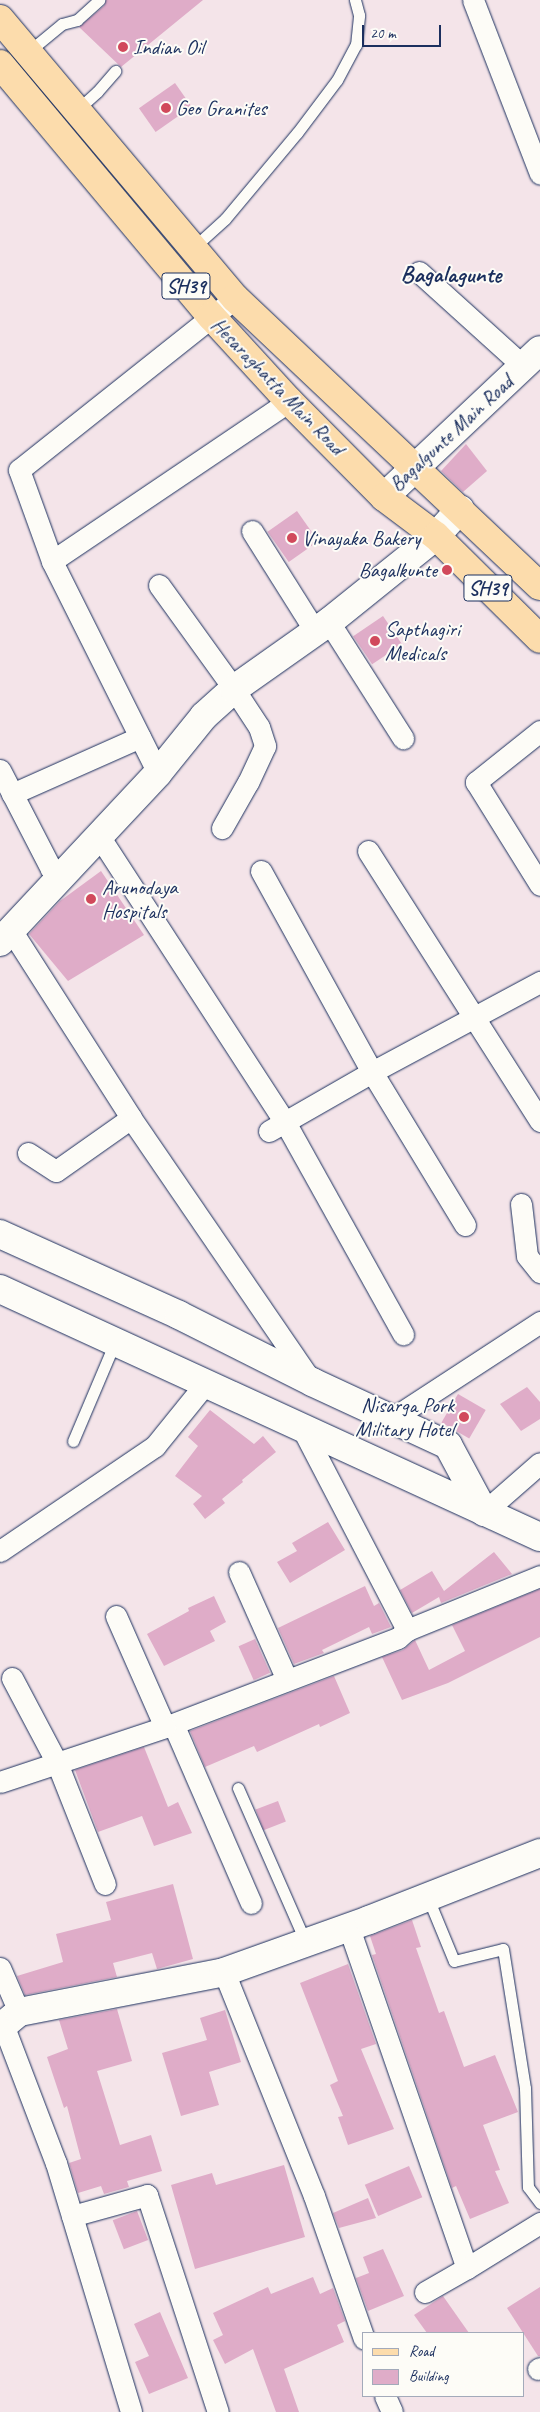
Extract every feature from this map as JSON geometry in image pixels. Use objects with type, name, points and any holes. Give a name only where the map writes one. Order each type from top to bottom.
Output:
[{"type":"main road","name":"Hesaraghatta Main Road","points":[[0,19],[235,298],[540,586]]},
{"type":"main road","name":"Hesaraghatta Main Road","points":[[0,64],[211,316],[289,401],[384,497],[436,536],[540,639]]},
{"type":"street","points":[[473,0],[540,174]]},
{"type":"street","points":[[420,272],[531,358]]},
{"type":"street","points":[[158,773],[52,561],[20,470],[235,298]]},
{"type":"street","name":"Bagalgunte Main Road","points":[[384,497],[531,358]]},
{"type":"street","points":[[52,561],[289,401]]},
{"type":"street","points":[[312,1382],[6,936],[158,773],[204,716],[234,689],[322,626],[436,536],[460,509]]},
{"type":"street","points":[[252,531],[404,738]]},
{"type":"street","points":[[159,585],[234,689],[259,728],[265,746],[248,782],[222,828]]},
{"type":"street","points":[[540,731],[476,782],[540,885]]},
{"type":"street","points":[[12,794],[140,737]]},
{"type":"street","points":[[0,770],[58,879]]},
{"type":"street","points":[[99,836],[403,1334]]},
{"type":"street","points":[[368,850],[476,1017],[540,1121]]},
{"type":"street","points":[[260,871],[372,1072],[465,1225]]},
{"type":"street","points":[[277,1126],[372,1072],[540,982]]},
{"type":"street","points":[[28,1153],[56,1171],[131,1118]]},
{"type":"street","points":[[520,1204],[527,1256],[540,1272]]},
{"type":"street","points":[[0,1234],[179,1315],[312,1382],[448,1445],[484,1512]]},
{"type":"street","points":[[0,1289],[540,1538]]},
{"type":"street","points":[[393,1418],[540,1322]]},
{"type":"street","points":[[0,1550],[155,1446],[205,1384]]},
{"type":"street","points":[[302,1428],[407,1630]]},
{"type":"street","points":[[484,1512],[540,1463]]},
{"type":"street","points":[[239,1572],[287,1680]]},
{"type":"street","points":[[0,1782],[169,1727],[398,1638],[407,1630],[540,1576]]},
{"type":"street","points":[[116,1616],[251,1903]]},
{"type":"street","points":[[12,1678],[57,1763],[105,1884]]},
{"type":"street","points":[[7,2023],[224,1972],[349,1928],[540,1853]]},
{"type":"street","points":[[349,1928],[467,2268]]},
{"type":"street","points":[[0,1968],[7,2023],[56,2163],[131,2412]]},
{"type":"street","points":[[224,1972],[314,2196],[362,2333]]},
{"type":"street","points":[[72,2216],[147,2195],[218,2412]]},
{"type":"street","points":[[425,2292],[540,2222]]},
{"type":"street","points":[[385,2397],[392,2412]]},
{"type":"lane","points":[[28,52],[62,24],[77,20],[99,0]]},
{"type":"lane","points":[[193,248],[225,219],[297,133],[337,80],[356,45],[360,15],[355,0]]},
{"type":"lane","points":[[77,110],[115,72]]},
{"type":"lane","points":[[73,1441],[115,1342]]},
{"type":"lane","points":[[238,1788],[306,1943]]},
{"type":"lane","points":[[428,1898],[454,1962],[503,1949],[525,2088],[528,2187],[540,2203]]},
{"type":"building","name":"Indian Oil","points":[[106,0],[203,0],[121,67],[79,27],[104,6]]},
{"type":"building","name":"Geo Granites","points":[[175,83],[192,107],[156,132],[139,108]]},
{"type":"building","points":[[466,444],[487,471],[463,492],[441,471]]},
{"type":"building","name":"Vinayaka Bakery","points":[[297,511],[318,541],[289,562],[268,532]]},
{"type":"building","name":"Sapthagiri Medicals","points":[[383,616],[402,644],[372,664],[353,636]]},
{"type":"building","name":"Arunodaya Hospitals","points":[[101,871],[144,935],[68,981],[29,934],[60,901]]},
{"type":"building","points":[[527,1387],[540,1402],[540,1419],[521,1431],[500,1404]]},
{"type":"building","name":"Nisarga Pork Military Hotel","points":[[458,1394],[486,1410],[469,1439],[441,1423]]},
{"type":"building","points":[[210,1410],[254,1444],[263,1436],[276,1452],[242,1480],[243,1482],[222,1499],[225,1503],[205,1519],[193,1504],[202,1496],[175,1476],[198,1446],[188,1437]]},
{"type":"building","points":[[328,1522],[345,1550],[290,1583],[277,1562],[297,1551],[292,1543]]},
{"type":"building","points":[[494,1552],[512,1574],[441,1603],[439,1597],[412,1613],[400,1590],[432,1571],[444,1591]]},
{"type":"building","points":[[365,1586],[374,1606],[379,1603],[391,1627],[372,1634],[369,1627],[322,1650],[324,1653],[294,1664],[278,1628]]},
{"type":"building","points":[[540,1589],[540,1637],[448,1683],[402,1700],[382,1657],[403,1650],[415,1640],[429,1670],[465,1651],[452,1625]]},
{"type":"building","points":[[214,1596],[226,1622],[210,1631],[215,1641],[164,1666],[147,1634],[189,1611],[188,1608]]},
{"type":"building","points":[[255,1639],[270,1673],[254,1680],[239,1646]]},
{"type":"building","points":[[334,1676],[350,1713],[320,1727],[319,1724],[257,1752],[254,1746],[205,1767],[190,1731]]},
{"type":"building","points":[[144,1747],[168,1807],[178,1802],[192,1833],[154,1846],[142,1816],[98,1832],[75,1770]]},
{"type":"building","points":[[278,1801],[286,1822],[263,1830],[256,1810]]},
{"type":"building","points":[[173,1884],[193,1959],[157,1969],[152,1953],[113,1963],[117,1977],[25,1995],[17,1976],[63,1962],[56,1934],[111,1920],[106,1902]]},
{"type":"building","points":[[412,1920],[421,1947],[416,1948],[439,2013],[444,2011],[464,2067],[495,2055],[518,2112],[483,2125],[500,2170],[495,2171],[509,2203],[470,2219],[456,2186],[452,2188],[372,1955],[376,1954],[370,1936]]},
{"type":"building","points":[[348,1964],[376,2044],[361,2049],[394,2129],[348,2145],[338,2117],[343,2116],[330,2085],[338,2081],[300,1983]]},
{"type":"building","points":[[117,2009],[132,2061],[97,2071],[120,2145],[151,2135],[162,2171],[127,2181],[129,2187],[104,2194],[101,2186],[78,2193],[69,2163],[81,2159],[67,2106],[64,2108],[47,2057],[68,2049],[59,2020]]},
{"type":"building","points":[[225,2010],[241,2062],[209,2072],[219,2105],[181,2116],[162,2053],[207,2040],[200,2018]]},
{"type":"building","points":[[284,2165],[305,2237],[195,2269],[171,2185],[212,2173],[216,2185]]},
{"type":"building","points":[[409,2166],[422,2197],[378,2216],[365,2185]]},
{"type":"building","points":[[368,2198],[376,2218],[339,2228],[333,2213]]},
{"type":"building","points":[[137,2211],[148,2240],[124,2249],[113,2220]]},
{"type":"building","points":[[383,2249],[404,2296],[368,2311],[356,2278],[369,2273],[363,2257]]},
{"type":"building","points":[[313,2277],[320,2294],[333,2288],[345,2321],[337,2325],[344,2342],[284,2369],[299,2412],[276,2412],[253,2349],[225,2364],[213,2340],[223,2335],[213,2313],[268,2287],[271,2294]]},
{"type":"building","points":[[540,2287],[540,2356],[538,2356],[525,2336],[525,2332],[522,2332],[507,2308]]},
{"type":"building","points":[[443,2296],[468,2332],[426,2332],[414,2315]]},
{"type":"building","points":[[160,2312],[188,2378],[149,2394],[135,2362],[149,2356],[134,2324]]},
{"type":"place","name":"Indian Oil","points":[[123,47]]},
{"type":"place","name":"Geo Granites","points":[[166,108]]},
{"type":"place","name":"Vinayaka Bakery","points":[[292,538]]},
{"type":"place","name":"Bagalkunte","points":[[447,570]]},
{"type":"place","name":"Sapthagiri Medicals","points":[[375,641]]},
{"type":"place","name":"Arunodaya Hospitals","points":[[91,899]]},
{"type":"place","name":"Nisarga Pork Military Hotel","points":[[464,1417]]},
{"type":"district","name":"Bagalagunte","points":[[451,275]]}]
